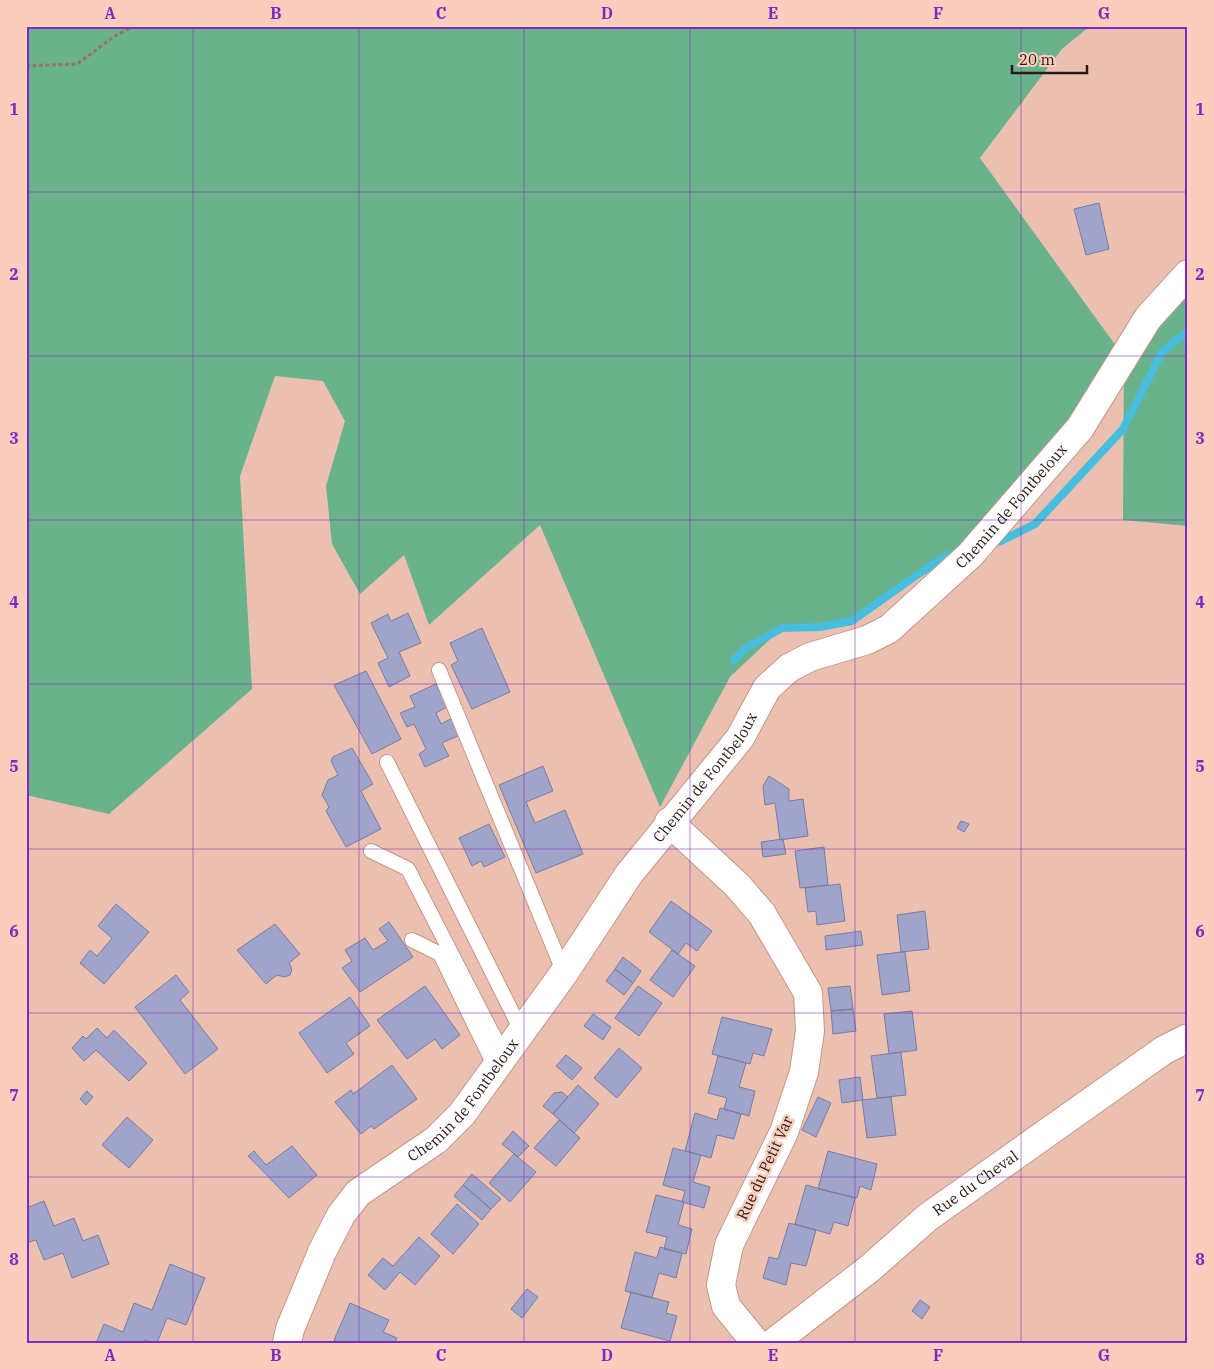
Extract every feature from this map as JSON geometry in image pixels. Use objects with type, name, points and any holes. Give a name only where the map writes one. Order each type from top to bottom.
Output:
[{"type":"street","name":"Chemin de Fontbeloux","points":[[287,1343],[290,1329],[322,1252],[341,1215],[358,1193],[436,1140],[462,1114],[564,973],[629,874],[669,822],[740,738],[767,688],[789,668],[810,657],[867,640],[889,629],[978,546],[1080,428],[1148,318],[1188,274]]},
{"type":"street","name":"Rue du Petit Var","points":[[669,822],[737,885],[762,914],[808,993],[810,1031],[804,1072],[784,1132],[729,1245],[721,1285],[726,1306],[756,1343]]},
{"type":"street","name":"Rue du Cheval","points":[[772,1343],[869,1269],[928,1217],[1164,1050],[1188,1038]]},
{"type":"lane","points":[[439,670],[564,973]]},
{"type":"lane","points":[[388,762],[521,1030]]},
{"type":"lane","points":[[371,851],[408,869],[500,1061]]},
{"type":"lane","points":[[412,940],[440,954],[500,1061]]},
{"type":"path","points":[[26,66],[77,64],[115,36],[134,26]]},
{"type":"green space","points":[[26,26],[1090,26],[1062,49],[980,158],[1124,357],[1188,275],[1188,526],[1123,520],[1124,359],[970,555],[914,577],[852,621],[782,628],[730,677],[660,807],[540,525],[429,625],[404,555],[360,594],[332,544],[326,486],[345,421],[323,381],[275,376],[240,476],[252,689],[109,814],[26,795]]},
{"type":"building","points":[[1099,203],[1109,249],[1086,255],[1074,209]]},
{"type":"building","points":[[408,613],[421,643],[399,652],[410,676],[389,687],[378,663],[388,658],[371,623],[388,614],[391,621]]},
{"type":"building","points":[[482,628],[510,692],[472,709],[451,665],[458,661],[450,643]]},
{"type":"building","points":[[366,671],[401,739],[372,754],[334,685]]},
{"type":"building","points":[[436,684],[447,707],[436,713],[441,724],[452,718],[460,735],[442,743],[449,756],[425,767],[419,754],[426,749],[414,724],[407,727],[400,713],[415,707],[410,696]]},
{"type":"building","points":[[352,748],[373,784],[361,791],[381,829],[346,847],[326,811],[329,807],[322,795],[328,780],[338,775],[331,761],[333,757]]},
{"type":"building","points":[[543,766],[553,791],[526,802],[535,823],[565,810],[583,854],[536,873],[499,785]]},
{"type":"building","points":[[769,776],[789,789],[789,801],[803,799],[808,836],[780,840],[775,803],[765,805],[763,786]]},
{"type":"building","points":[[961,821],[969,824],[964,832],[957,828]]},
{"type":"building","points":[[489,824],[505,857],[484,867],[481,861],[472,866],[459,838]]},
{"type":"building","points":[[783,839],[786,854],[763,857],[761,842]]},
{"type":"building","points":[[824,847],[828,885],[800,888],[795,851]]},
{"type":"building","points":[[840,884],[845,921],[817,925],[816,911],[808,912],[805,888]]},
{"type":"building","points":[[671,901],[712,931],[697,951],[686,943],[678,954],[649,932]]},
{"type":"building","points":[[116,904],[149,932],[104,984],[80,963],[90,950],[97,956],[112,938],[98,926]]},
{"type":"building","points":[[925,911],[929,949],[901,952],[897,915]]},
{"type":"building","points":[[389,922],[413,957],[360,992],[342,968],[352,961],[345,950],[365,938],[373,950],[388,941],[379,929]]},
{"type":"building","points":[[275,924],[300,954],[289,963],[292,969],[290,975],[284,977],[277,975],[266,984],[237,950]]},
{"type":"building","points":[[861,931],[863,945],[826,950],[825,936]]},
{"type":"building","points":[[672,950],[695,966],[673,997],[650,980]]},
{"type":"building","points":[[905,952],[910,991],[882,995],[877,955]]},
{"type":"building","points":[[623,957],[641,971],[633,983],[615,969]]},
{"type":"building","points":[[615,969],[633,983],[624,995],[606,981]]},
{"type":"building","points":[[176,975],[189,992],[180,1000],[218,1049],[185,1074],[135,1007]]},
{"type":"building","points":[[425,986],[460,1035],[442,1049],[435,1039],[407,1059],[377,1020]]},
{"type":"building","points":[[638,986],[662,1003],[639,1036],[615,1018]]},
{"type":"building","points":[[850,986],[853,1009],[831,1011],[828,988]]},
{"type":"building","points":[[350,997],[370,1026],[346,1043],[354,1054],[327,1073],[299,1033]]},
{"type":"building","points":[[853,1009],[856,1031],[833,1034],[831,1011]]},
{"type":"building","points":[[912,1011],[917,1050],[889,1054],[884,1014]]},
{"type":"building","points":[[593,1014],[611,1027],[603,1040],[584,1026]]},
{"type":"building","points":[[722,1017],[772,1029],[764,1056],[753,1053],[750,1064],[712,1054]]},
{"type":"building","points":[[97,1028],[107,1038],[114,1030],[147,1063],[129,1081],[96,1050],[84,1061],[72,1048],[83,1036],[86,1039]]},
{"type":"building","points":[[619,1048],[642,1068],[617,1098],[594,1078]]},
{"type":"building","points":[[901,1052],[906,1095],[877,1098],[871,1056]]},
{"type":"building","points":[[566,1055],[582,1068],[572,1080],[556,1066]]},
{"type":"building","points":[[718,1056],[746,1063],[739,1087],[755,1091],[749,1116],[724,1109],[727,1098],[708,1093]]},
{"type":"building","points":[[392,1065],[417,1099],[374,1129],[371,1126],[361,1134],[335,1102],[351,1090],[353,1094]]},
{"type":"building","points":[[860,1077],[863,1100],[842,1103],[839,1080]]},
{"type":"building","points":[[578,1085],[599,1104],[574,1133],[553,1114]]},
{"type":"building","points":[[87,1091],[93,1097],[86,1105],[80,1099]]},
{"type":"building","points":[[562,1092],[568,1097],[553,1114],[543,1106],[554,1093]]},
{"type":"building","points":[[818,1097],[831,1103],[816,1137],[802,1130]]},
{"type":"building","points":[[891,1097],[896,1135],[867,1138],[862,1100]]},
{"type":"building","points":[[720,1108],[741,1114],[734,1139],[717,1135],[711,1158],[685,1151],[695,1113],[717,1120]]},
{"type":"building","points":[[127,1117],[153,1140],[129,1168],[102,1145]]},
{"type":"building","points":[[559,1120],[580,1138],[556,1166],[534,1148]]},
{"type":"building","points":[[513,1131],[529,1146],[518,1157],[502,1144]]},
{"type":"building","points":[[292,1146],[317,1175],[289,1198],[248,1156],[254,1151],[266,1165]]},
{"type":"building","points":[[673,1148],[701,1155],[693,1182],[710,1187],[704,1208],[682,1202],[685,1191],[663,1185]]},
{"type":"building","points":[[828,1151],[877,1164],[871,1190],[860,1186],[857,1198],[818,1189]]},
{"type":"building","points":[[514,1154],[536,1172],[510,1202],[489,1183]]},
{"type":"building","points":[[472,1174],[501,1199],[491,1209],[463,1185]]},
{"type":"building","points":[[463,1185],[491,1209],[482,1220],[454,1196]]},
{"type":"building","points":[[806,1185],[855,1198],[848,1226],[834,1222],[830,1234],[795,1224]]},
{"type":"building","points":[[656,1195],[684,1202],[678,1225],[692,1229],[686,1254],[664,1249],[667,1237],[646,1232]]},
{"type":"building","points":[[44,1201],[54,1226],[74,1218],[83,1241],[98,1235],[109,1264],[72,1278],[63,1253],[44,1260],[36,1240],[26,1243],[26,1208]]},
{"type":"building","points":[[457,1204],[479,1224],[453,1254],[431,1234]]},
{"type":"building","points":[[789,1223],[816,1230],[806,1266],[791,1263],[786,1285],[763,1278],[769,1257],[778,1259]]},
{"type":"building","points":[[419,1237],[440,1256],[415,1285],[400,1272],[385,1290],[368,1275],[383,1258],[393,1266]]},
{"type":"building","points":[[660,1247],[682,1253],[676,1278],[659,1273],[652,1298],[625,1291],[635,1252],[657,1258]]},
{"type":"building","points":[[170,1264],[205,1278],[186,1325],[167,1318],[157,1343],[144,1340],[143,1343],[96,1343],[104,1324],[123,1332],[134,1303],[152,1310]]},
{"type":"building","points":[[527,1289],[538,1297],[522,1318],[511,1309]]},
{"type":"building","points":[[631,1292],[669,1302],[666,1313],[677,1316],[670,1341],[621,1328]]},
{"type":"building","points":[[920,1300],[930,1307],[922,1319],[912,1311]]},
{"type":"building","points":[[350,1303],[389,1320],[383,1332],[397,1338],[395,1343],[340,1343],[334,1340]]},
{"type":"waterway","points":[[991,544],[1035,524],[1123,429],[1162,352],[1188,331]]},
{"type":"waterway","points":[[734,660],[746,648],[782,628],[820,627],[852,621],[946,556],[958,553]]}]
